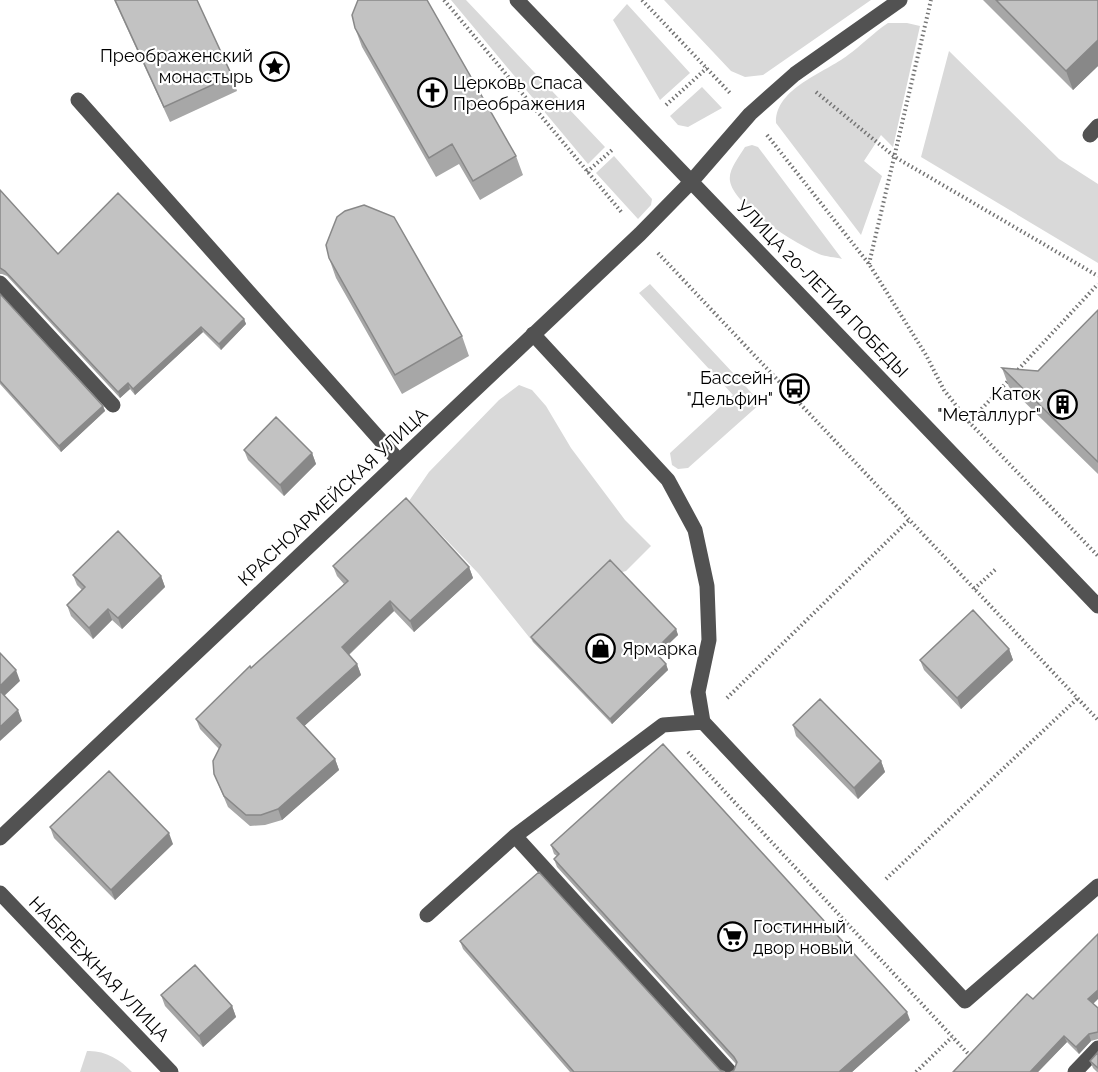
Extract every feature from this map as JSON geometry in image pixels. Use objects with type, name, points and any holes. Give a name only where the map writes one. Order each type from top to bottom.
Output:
[{"type":"street","name":"УЛИЦА 20-ЛЕТИЯ ПОБЕДЫ","points":[[517,0],[1098,606]]},
{"type":"street","name":"КРАСНОАРМЕЙСКАЯ УЛИЦА","points":[[0,838],[640,234],[691,182],[750,114],[795,74],[900,0]]},
{"type":"street","points":[[78,100],[399,461]]},
{"type":"street","points":[[0,283],[112,405]]},
{"type":"street","points":[[533,334],[668,480],[694,530],[707,586],[710,640],[698,692],[703,722],[965,1001],[1098,886]]},
{"type":"street","points":[[427,915],[516,836],[663,725],[703,722]]},
{"type":"street","points":[[516,836],[730,1072]]},
{"type":"street","name":"НАБЕРЕЖНАЯ УЛИЦА","points":[[0,893],[171,1072]]},
{"type":"street","points":[[1075,1072],[1098,1048]]},
{"type":"path","points":[[444,0],[640,234],[1098,720]]},
{"type":"path","points":[[642,0],[750,114],[869,264],[905,320],[944,390],[969,422],[1098,556]]},
{"type":"path","points":[[869,264],[931,0]]},
{"type":"path","points":[[666,105],[707,68]]},
{"type":"path","points":[[795,74],[894,157],[1098,276]]},
{"type":"path","points":[[587,172],[612,150]]},
{"type":"path","points":[[969,422],[1098,284]]},
{"type":"path","points":[[703,722],[909,520]]},
{"type":"path","points":[[974,589],[996,569]]},
{"type":"path","points":[[843,918],[1078,698]]},
{"type":"path","points":[[663,725],[974,1060]]},
{"type":"path","points":[[916,1072],[952,1037]]},
{"type":"shaded area","points":[[451,0],[466,0],[605,147],[588,164]]},
{"type":"shaded area","points":[[664,0],[871,0],[763,75],[745,77],[731,71]]},
{"type":"shaded area","points":[[627,4],[690,73],[660,100],[613,20]]},
{"type":"shaded area","points":[[888,23],[920,26],[893,147],[881,135],[864,161],[882,176],[861,235],[776,123],[778,111],[792,91],[848,55]]},
{"type":"shaded area","points":[[949,51],[1059,159],[1098,184],[1098,263],[921,157]]},
{"type":"shaded area","points":[[702,87],[722,108],[688,127],[678,125],[670,116]]},
{"type":"shaded area","points":[[752,145],[758,147],[842,259],[819,254],[796,242],[767,223],[742,202],[734,191],[730,177],[734,164],[745,147]]},
{"type":"shaded area","points":[[614,156],[652,199],[651,205],[638,219],[596,173]]},
{"type":"shaded area","points":[[650,284],[761,403],[688,468],[678,469],[672,465],[670,453],[733,395],[639,293]]},
{"type":"shaded area","points":[[519,385],[532,390],[546,406],[571,448],[625,520],[651,546],[626,571],[619,573],[611,566],[533,642],[478,573],[409,501],[429,472],[499,400]]},
{"type":"shaded area","points":[[87,1051],[111,1056],[132,1072],[80,1072]]},
{"type":"building","points":[[115,0],[197,0],[232,76],[164,107]]},
{"type":"building","name":"Церковь Спаса Преображения","points":[[358,0],[427,0],[516,156],[473,181],[452,144],[429,158],[355,28],[352,15]]},
{"type":"building","points":[[996,0],[1098,0],[1098,40],[1066,71]]},
{"type":"building","points":[[0,190],[58,254],[118,193],[244,319],[219,344],[201,327],[133,389],[128,383],[118,392],[0,268]]},
{"type":"building","points":[[364,205],[394,217],[462,336],[395,375],[329,258],[326,245],[337,217],[345,211]]},
{"type":"building","points":[[0,294],[103,406],[59,446],[0,381]]},
{"type":"building","name":"Каток \"Металлург\"","points":[[1098,310],[1098,462],[1002,368],[1038,371]]},
{"type":"building","points":[[276,417],[312,453],[280,485],[244,450]]},
{"type":"building","points":[[406,498],[469,567],[410,621],[390,601],[342,647],[357,664],[297,718],[335,759],[278,809],[261,815],[246,815],[224,796],[214,774],[213,761],[221,745],[196,719],[250,666],[251,668],[348,581],[333,566]]},
{"type":"building","points":[[118,531],[161,576],[118,618],[108,609],[89,628],[67,605],[85,587],[73,575]]},
{"type":"building","name":"Ярмарка","points":[[610,560],[676,629],[654,651],[666,664],[610,719],[531,637]]},
{"type":"building","points":[[973,610],[1009,649],[957,698],[920,660]]},
{"type":"building","points":[[0,653],[16,670],[0,686]]},
{"type":"building","points":[[0,691],[18,710],[0,727]]},
{"type":"building","points":[[820,699],[881,761],[854,788],[793,725]]},
{"type":"building","name":"Гостинный двор новый","points":[[663,744],[907,1012],[839,1072],[731,1072],[737,1062],[734,1057],[554,859],[559,854],[551,845]]},
{"type":"building","points":[[109,771],[169,833],[111,890],[50,827]]},
{"type":"building","points":[[539,872],[720,1070],[725,1072],[574,1072],[460,941]]},
{"type":"building","points":[[1098,934],[1098,990],[1088,999],[1098,1008],[1098,1032],[1089,1034],[1076,1047],[1064,1036],[1030,1072],[953,1072],[1027,994],[1033,999]]},
{"type":"building","points":[[195,965],[232,1006],[199,1036],[161,995]]},
{"type":"building","points":[[1098,1052],[1098,1068],[1090,1061]]},
{"type":"place","name":"Преображенский монастырь","points":[[274,66]]},
{"type":"place","name":"Церковь Спаса Преображения","points":[[432,93]]},
{"type":"place","name":"Бассейн \"Дельфин\"","points":[[794,388]]},
{"type":"place","name":"Каток \"Металлург\"","points":[[1062,404]]},
{"type":"place","name":"Ярмарка","points":[[601,649]]},
{"type":"place","name":"Гостинный двор новый","points":[[732,937]]}]
